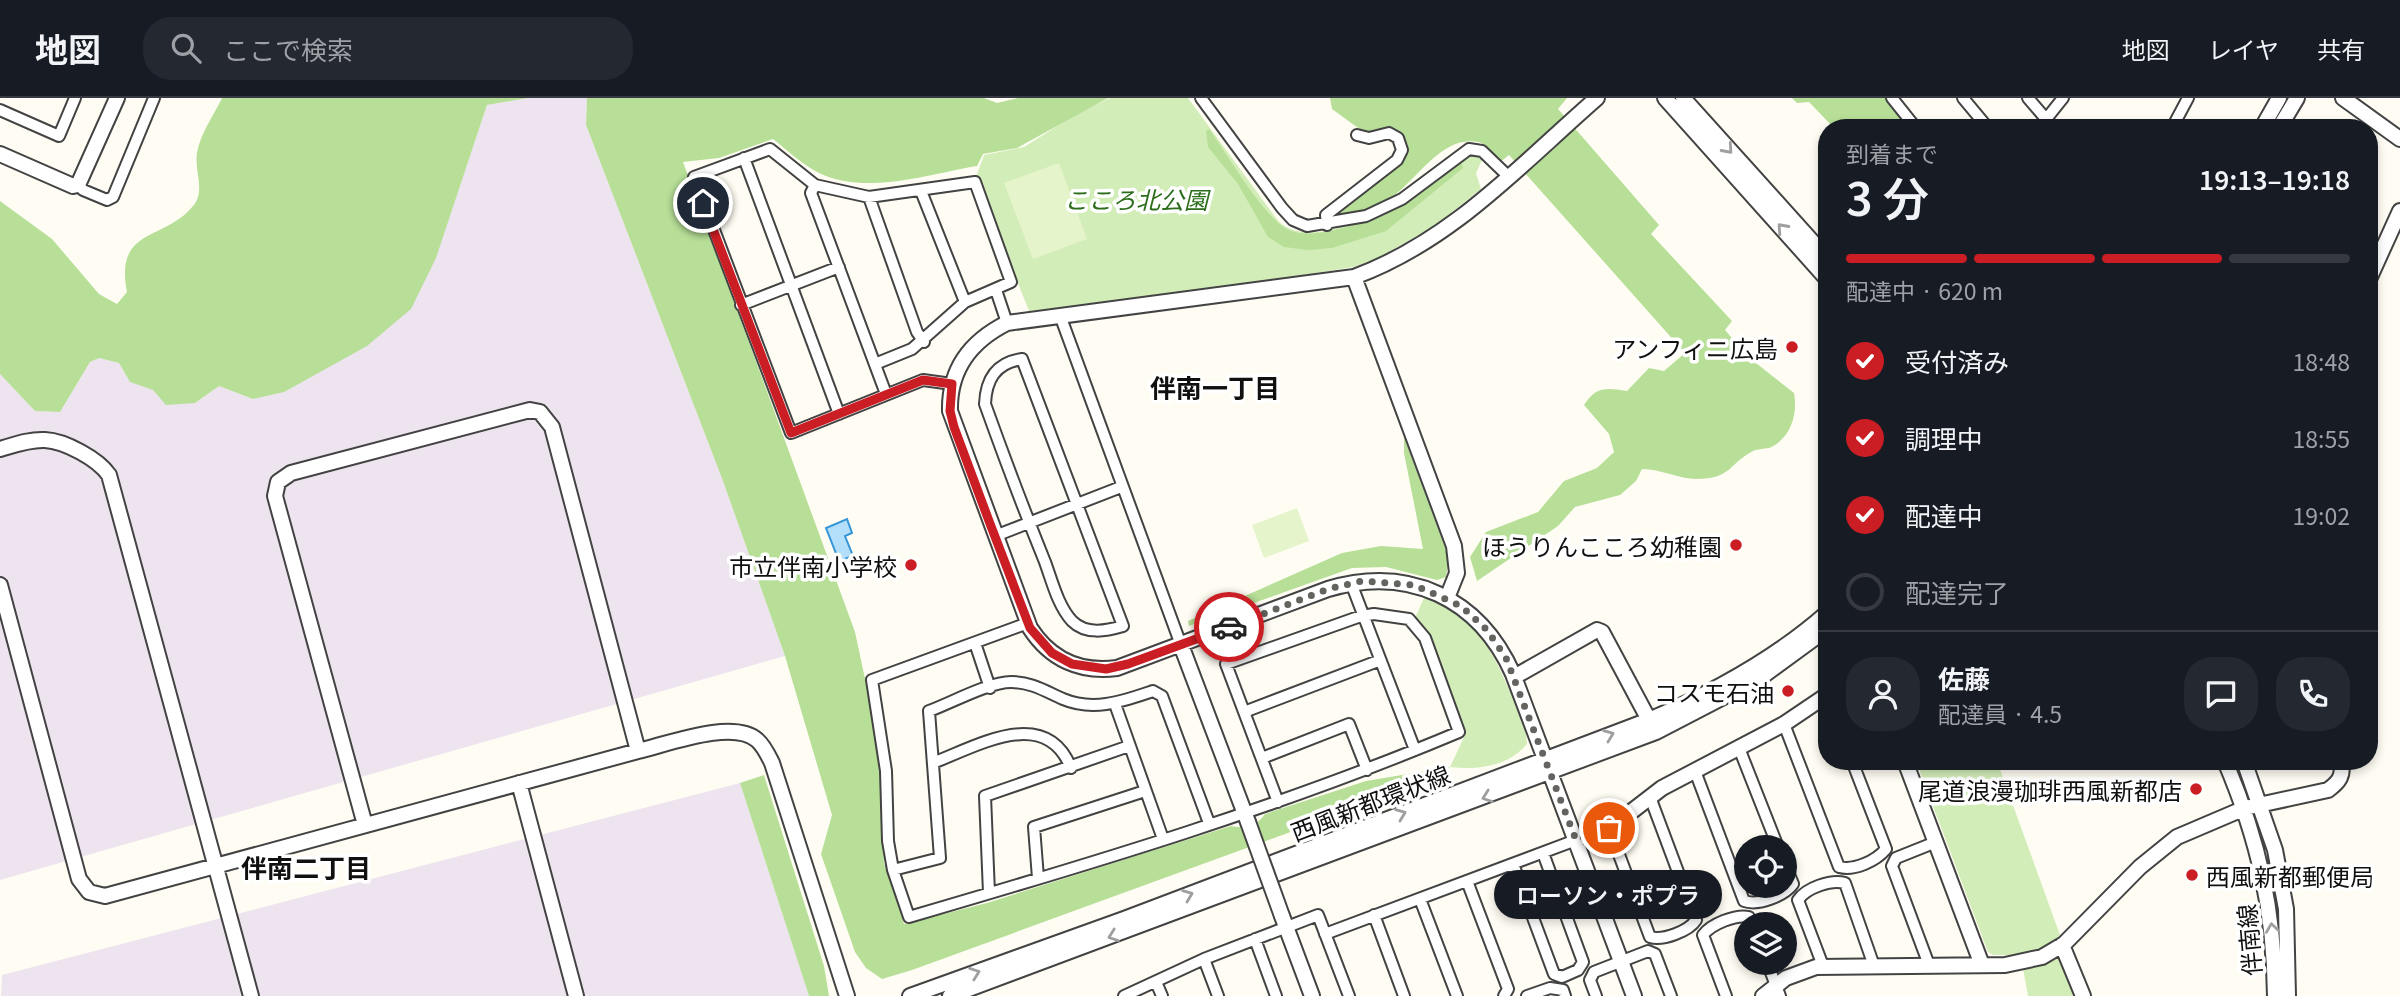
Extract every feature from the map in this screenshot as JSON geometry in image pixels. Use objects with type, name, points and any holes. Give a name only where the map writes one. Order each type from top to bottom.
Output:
[{"type":"street","points":[[0,110],[59,136],[75,98]]},
{"type":"street","points":[[78,185],[117,98]]},
{"type":"street","points":[[78,185],[83,190],[107,200],[113,197],[154,98]]},
{"type":"street","points":[[1201,98],[1282,208],[1293,219],[1307,226],[1327,225],[1366,216],[1402,199],[1469,149],[1482,151],[1513,172]]},
{"type":"street","points":[[1597,98],[1424,245],[1354,277],[1007,323],[988,333],[968,351],[952,384],[950,411],[1028,622],[1036,637],[1052,653],[1083,668],[1117,668],[1351,583],[1397,582],[1447,598],[1487,630],[1502,651],[1514,677],[1634,996]]},
{"type":"street","points":[[1665,98],[1818,269]]},
{"type":"street","points":[[1683,98],[1818,248]]},
{"type":"street","points":[[1892,98],[1909,119]]},
{"type":"street","points":[[1963,98],[1980,119]]},
{"type":"street","points":[[2028,98],[2039,119]]},
{"type":"street","points":[[2046,119],[2063,98]]},
{"type":"street","points":[[2177,119],[2188,98]]},
{"type":"street","points":[[2267,119],[2279,98]]},
{"type":"street","points":[[2284,119],[2297,98]]},
{"type":"street","points":[[2348,99],[2374,119]]},
{"type":"street","points":[[2378,122],[2400,139]]},
{"type":"street","points":[[1327,225],[1326,215],[1397,160],[1402,150],[1400,141],[1389,133],[1364,138],[1357,135]]},
{"type":"street","points":[[875,364],[924,342],[965,302],[1011,282],[975,182],[869,197],[815,185],[770,149],[694,177],[791,433],[923,380],[952,384]]},
{"type":"street","points":[[0,154],[73,186],[78,185]]},
{"type":"street","points":[[744,158],[838,414]]},
{"type":"street","points":[[815,185],[811,193],[886,394]]},
{"type":"street","points":[[921,191],[965,302]]},
{"type":"street","points":[[869,197],[913,320],[924,342]]},
{"type":"street","points":[[2378,259],[2400,211]]},
{"type":"street","points":[[741,305],[839,267]]},
{"type":"street","points":[[1354,277],[1454,546],[1457,573],[1447,598]]},
{"type":"street","points":[[996,290],[1007,323]]},
{"type":"street","points":[[1061,317],[1121,487],[1312,996]]},
{"type":"street","points":[[1022,359],[1074,504],[1123,626],[1107,631],[1089,630],[1073,622],[1063,607],[985,404],[986,386],[995,370],[1011,360],[1022,359]]},
{"type":"street","points":[[365,825],[275,496],[278,482],[291,473],[530,410],[540,412],[552,427],[638,751]]},
{"type":"street","points":[[0,449],[30,441],[55,442],[102,465],[108,475],[251,996]]},
{"type":"street","points":[[995,536],[1121,487]]},
{"type":"street","points":[[1351,583],[1378,661],[1415,750]]},
{"type":"street","points":[[0,585],[83,886],[96,895],[105,896],[638,751],[726,730],[744,732],[757,739],[772,763],[847,996]]},
{"type":"street","points":[[1028,622],[872,680],[883,749],[892,870],[909,917],[1209,823],[1246,817],[1459,732],[1425,638],[1409,619],[1374,614],[1361,616],[1226,664],[1278,802]]},
{"type":"street","name":"西風新都環状線","points":[[911,996],[1124,919],[1649,720],[1682,706],[1751,668],[1818,620]]},
{"type":"street","points":[[1514,677],[1597,630],[1602,632],[1647,710],[1649,720]]},
{"type":"street","name":"西風新都環状線","points":[[950,996],[1551,774],[1693,714],[1760,678],[1818,636]]},
{"type":"street","points":[[975,643],[990,688]]},
{"type":"street","points":[[1244,712],[1378,661]]},
{"type":"street","points":[[892,870],[940,858],[929,711],[1007,682],[1028,683],[1066,700],[1088,705],[1115,704],[1153,691],[1162,696],[1209,823]]},
{"type":"street","points":[[1325,934],[1609,828],[1650,797],[1784,724],[1818,701]]},
{"type":"street","points":[[1115,704],[1163,839]]},
{"type":"street","points":[[1262,758],[1349,724],[1367,770]]},
{"type":"street","points":[[1784,724],[1839,867],[1849,870],[1880,856],[1886,849],[1856,770]]},
{"type":"street","points":[[934,762],[1011,734],[1026,732],[1040,736],[1054,746],[1068,759],[1071,768]]},
{"type":"street","points":[[989,893],[985,796],[1129,746]]},
{"type":"street","points":[[1739,748],[1773,835]]},
{"type":"street","points":[[1908,770],[1982,965]]},
{"type":"street","name":"伴南線","points":[[2230,770],[2275,850],[2286,909],[2288,996]]},
{"type":"street","name":"伴南線","points":[[2246,770],[2268,895],[2274,945],[2275,996]]},
{"type":"street","points":[[1763,996],[1778,991],[1796,973],[1823,966],[1982,965],[2030,961],[2062,945],[2158,850],[2199,826],[2252,806],[2328,790],[2338,783],[2342,770]]},
{"type":"street","points":[[1695,771],[1734,874]]},
{"type":"street","points":[[519,783],[576,996]]},
{"type":"street","points":[[1038,878],[1034,827],[1145,791]]},
{"type":"street","points":[[1609,828],[1650,937],[1657,940],[1692,927],[1696,920],[1650,797]]},
{"type":"street","points":[[1929,965],[1892,866],[1896,858],[1936,842]]},
{"type":"street","points":[[1513,864],[1554,974],[1562,977],[1578,970],[1583,962],[1543,853]]},
{"type":"street","points":[[1467,881],[1508,989],[1504,996]]},
{"type":"street","points":[[1823,966],[1798,900],[1803,893],[1836,881],[1844,883],[1874,966]]},
{"type":"street","points":[[1420,898],[1457,996]]},
{"type":"street","points":[[1743,898],[1752,904],[1770,898]]},
{"type":"street","points":[[1124,996],[1255,939],[1284,921],[1318,915],[1349,996]]},
{"type":"street","points":[[1374,915],[1404,996]]},
{"type":"street","points":[[1726,996],[1703,935],[1708,928],[1734,918]]},
{"type":"street","points":[[1255,939],[1276,996]]},
{"type":"street","points":[[2062,945],[2082,996]]},
{"type":"street","points":[[1596,996],[1590,981],[1594,972],[1646,951],[1654,952],[1671,996]]},
{"type":"street","points":[[1204,959],[1218,996]]},
{"type":"street","points":[[1156,982],[1162,996]]},
{"type":"street","points":[[1527,996],[1550,988],[1563,990],[1565,996]]},
{"type":"shaded area","points":[[528,98],[587,98],[586,125],[723,481],[785,656],[0,880],[0,374],[35,411],[60,412],[90,362],[99,358],[119,363],[130,382],[195,403],[219,386],[253,399],[436,257],[487,105]]},
{"type":"shaded area","points":[[740,783],[809,996],[1,996],[2,975]]},
{"type":"green space","points":[[222,98],[528,98],[487,105],[436,258],[411,309],[367,346],[284,392],[253,399],[219,386],[195,403],[166,405],[153,390],[130,382],[119,363],[99,358],[90,362],[60,412],[35,411],[0,374],[0,201],[52,239],[99,294],[117,304],[127,292],[125,271],[128,256],[135,245],[182,217],[197,200],[197,153],[204,132]]},
{"type":"green space","points":[[587,98],[984,98],[997,103],[1018,98],[1108,98],[1017,148],[983,154],[977,166],[919,178],[878,183],[839,180],[821,174],[773,139],[719,158],[683,162],[855,632],[870,702],[880,773],[884,863],[904,924],[987,903],[1231,826],[1250,825],[1265,814],[1366,781],[1450,767],[1439,778],[912,970],[882,979],[866,968],[855,952],[821,854],[832,815],[785,656],[723,481],[586,125]]},
{"type":"green space","name":"こころ北公園","points":[[1110,98],[1188,98],[1279,222],[1299,231],[1323,231],[1377,212],[1469,152],[1484,156],[1476,173],[1481,189],[1435,226],[1373,261],[1353,267],[1231,287],[1029,311],[976,177],[984,155],[1024,147],[1075,115]]},
{"type":"green space","points":[[1330,98],[1567,98],[1558,109],[1659,225],[1651,234],[1732,321],[1725,330],[1747,356],[1794,393],[1794,417],[1783,439],[1769,448],[1753,451],[1723,474],[1708,478],[1690,479],[1642,469],[1636,481],[1620,495],[1575,507],[1558,526],[1477,581],[1470,557],[1486,532],[1538,512],[1564,481],[1597,468],[1614,452],[1609,434],[1584,405],[1588,399],[1597,391],[1627,391],[1649,368],[1664,371],[1685,353],[1509,155],[1500,162],[1482,143],[1469,141],[1446,149],[1390,198],[1361,212],[1339,217],[1336,213],[1344,205],[1401,164],[1409,152],[1400,131],[1388,128],[1365,133],[1332,109]]},
{"type":"green space","points":[[1792,98],[1888,98],[1906,119],[1825,119],[1809,102],[1797,103]]},
{"type":"green space","points":[[1209,129],[1265,209],[1275,220],[1293,232],[1315,233],[1339,229],[1369,219],[1404,199],[1460,160],[1463,168],[1386,231],[1332,248],[1308,250],[1284,247],[1268,237],[1238,184],[1208,147],[1206,131]]},
{"type":"green space","points":[[1059,163],[1087,239],[1033,259],[1004,183]]},
{"type":"green space","points":[[1404,437],[1449,558],[1446,577],[1437,580],[1386,567],[1352,568],[1189,626],[1188,621],[1342,553],[1381,546],[1423,549],[1404,453]]},
{"type":"green space","points":[[1297,508],[1309,541],[1264,558],[1252,525]]},
{"type":"green space","points":[[1424,598],[1444,604],[1462,616],[1477,632],[1502,673],[1526,734],[1527,744],[1510,758],[1481,767],[1450,767],[1465,735],[1427,634],[1414,620]]},
{"type":"green space","points":[[1919,770],[2000,770],[2060,935],[2046,947],[2030,953],[1993,955],[1988,952]]},
{"type":"green space","points":[[764,775],[824,966],[829,996],[809,996],[740,783]]},
{"type":"green space","points":[[2062,945],[2083,996],[2028,996],[2022,963]]},
{"type":"water","points":[[847,519],[852,533],[845,536],[853,556],[839,561],[826,528]]},
{"type":"way so far","points":[[1229,627],[1328,589],[1362,581],[1379,580],[1414,585],[1446,597],[1475,617],[1506,658],[1576,840],[1609,828]]},
{"type":"place","name":"アンフィニ広島","points":[[1792,347]]},
{"type":"place","name":"ほうりんこころ幼稚園","points":[[1736,545]]},
{"type":"place","name":"市立伴南小学校","points":[[911,565]]},
{"type":"place","name":"コスモ石油","points":[[1788,691]]},
{"type":"place","name":"尾道浪漫珈琲西風新都店","points":[[2196,789]]},
{"type":"place","name":"ローソン・ポプラ","points":[[1609,828]]},
{"type":"place","name":"西風新都郵便局","points":[[2192,875]]},
{"type":"district","name":"伴南一丁目","points":[[1215,386]]},
{"type":"district","name":"伴南二丁目","points":[[306,866]]},
{"type":"route","points":[[703,203],[791,433],[923,380],[932,379],[952,384],[950,411],[954,427],[1025,617],[1036,637],[1052,653],[1083,668],[1117,668],[1229,627]]}]
